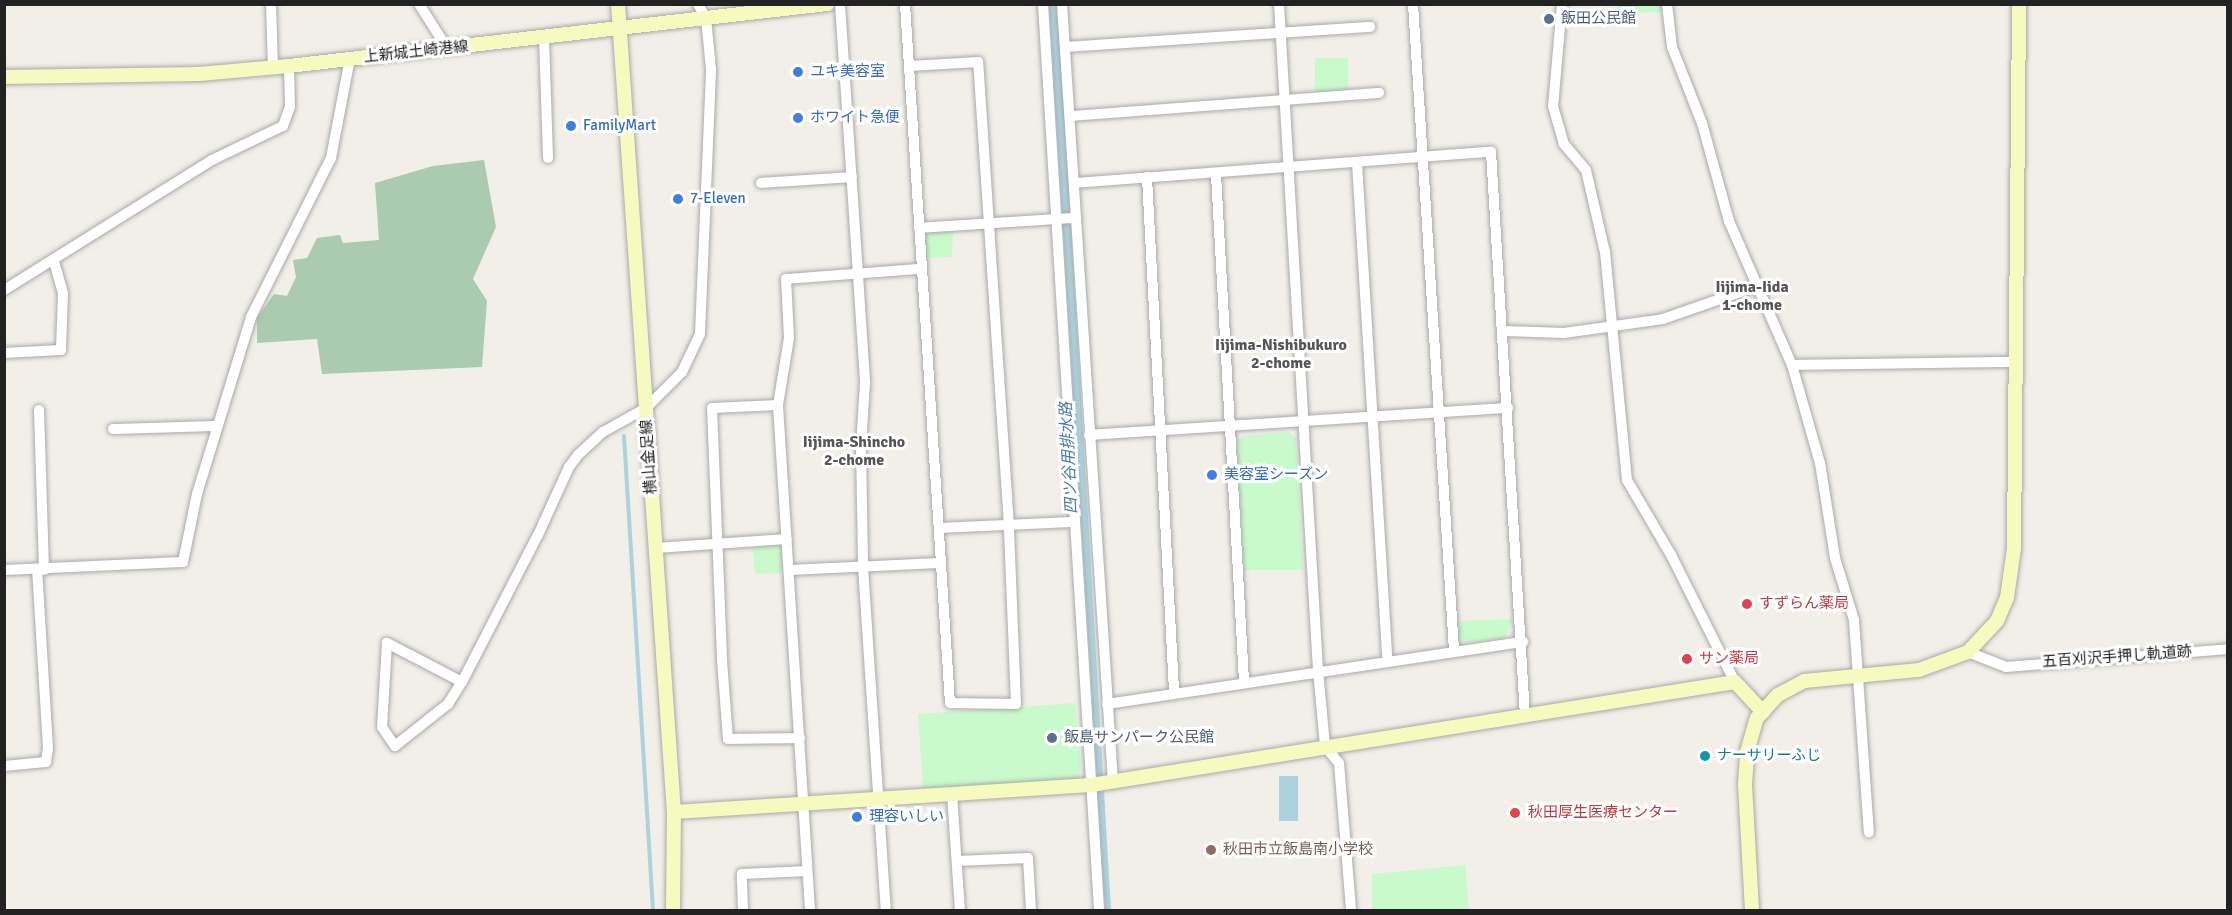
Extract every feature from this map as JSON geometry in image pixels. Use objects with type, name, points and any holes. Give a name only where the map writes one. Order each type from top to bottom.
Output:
[{"type":"street","points":[[271,4],[273,68]]},
{"type":"street","points":[[419,4],[447,48]]},
{"type":"street","name":"横山金足線","points":[[618,4],[674,812],[673,910]]},
{"type":"street","points":[[462,682],[387,643],[382,728],[395,746],[448,704],[462,682],[569,467],[603,432],[646,408],[682,372],[700,334],[711,69],[706,18],[698,4]]},
{"type":"street","name":"上新城土崎港線","points":[[4,77],[199,74],[273,68],[827,4]]},
{"type":"street","points":[[840,4],[865,383],[861,447],[863,567],[886,910]]},
{"type":"street","points":[[905,4],[920,269],[950,703],[1016,704],[1009,526],[978,62],[910,66]]},
{"type":"street","points":[[1042,4],[1058,220],[1072,522],[1101,784]]},
{"type":"street","points":[[1062,4],[1107,704],[1101,784],[1099,910]]},
{"type":"street","points":[[1279,4],[1318,670],[1325,746],[1339,763],[1351,910]]},
{"type":"street","points":[[1413,4],[1441,414],[1454,650]]},
{"type":"street","points":[[1562,4],[1553,105],[1564,144],[1586,170],[1605,252],[1615,326],[1627,480],[1671,555],[1734,682],[1763,712]]},
{"type":"street","points":[[1667,4],[1672,47],[1702,123],[1729,221],[1792,365],[1820,464],[1835,558],[1854,620],[1860,674],[1869,832]]},
{"type":"street","points":[[1752,910],[1745,784],[1747,752],[1763,712],[1778,695],[1804,681],[1919,670],[1968,652],[1997,621],[2012,574],[2019,4]]},
{"type":"street","points":[[1066,47],[1370,27]]},
{"type":"street","points":[[544,37],[548,158]]},
{"type":"street","points":[[4,570],[183,562],[217,426],[251,317],[331,158],[350,58]]},
{"type":"street","points":[[4,290],[212,159],[283,126],[290,107],[290,66]]},
{"type":"street","points":[[1071,116],[1284,98],[1379,93]]},
{"type":"street","points":[[1074,183],[1423,159],[1491,152],[1505,331],[1523,642],[1525,717]]},
{"type":"street","points":[[1358,163],[1387,660]]},
{"type":"street","points":[[1216,174],[1244,681]]},
{"type":"street","points":[[761,183],[852,177]]},
{"type":"street","points":[[1146,177],[1174,692]]},
{"type":"street","points":[[919,228],[1075,218]]},
{"type":"street","points":[[4,353],[61,350],[63,292],[52,259]]},
{"type":"street","points":[[810,910],[778,405],[789,338],[786,279],[920,269]]},
{"type":"street","points":[[1505,331],[1564,333],[1663,319],[1756,286]]},
{"type":"street","points":[[1792,365],[2014,362]]},
{"type":"street","points":[[778,405],[712,408],[728,739],[800,738]]},
{"type":"street","points":[[1089,435],[1508,408]]},
{"type":"street","points":[[4,765],[46,762],[48,748],[41,570],[39,410]]},
{"type":"street","points":[[113,429],[217,426]]},
{"type":"street","points":[[939,528],[1072,522]]},
{"type":"street","points":[[656,548],[787,539]]},
{"type":"street","points":[[789,570],[939,563]]},
{"type":"street","points":[[1107,704],[1244,681],[1523,642]]},
{"type":"street","name":"五百刈沢手押し軌道跡","points":[[1968,652],[2006,668],[2228,649]]},
{"type":"street","points":[[674,812],[1101,784],[1325,746],[1525,717],[1734,682]]},
{"type":"street","points":[[952,794],[960,910]]},
{"type":"street","points":[[957,861],[1028,858],[1031,910]]},
{"type":"street","points":[[743,910],[742,874],[807,871]]},
{"type":"green space","points":[[1617,5],[1661,5],[1663,12],[1618,13]]},
{"type":"green space","points":[[1315,58],[1348,58],[1348,93],[1315,93]]},
{"type":"green space","points":[[484,160],[496,227],[473,279],[487,301],[482,367],[322,374],[317,339],[257,343],[257,318],[274,294],[287,296],[296,277],[293,260],[307,258],[317,238],[340,235],[343,243],[379,240],[375,183],[433,166]]},
{"type":"green space","points":[[928,230],[953,230],[952,257],[925,258],[924,235]]},
{"type":"green space","points":[[1288,432],[1296,438],[1303,570],[1244,570],[1237,443],[1242,436]]},
{"type":"green space","points":[[776,544],[781,548],[781,573],[755,574],[752,546]]},
{"type":"green space","points":[[1513,619],[1505,638],[1466,642],[1458,638],[1457,621]]},
{"type":"green space","points":[[1075,703],[1081,767],[1078,780],[923,789],[918,714]]},
{"type":"green space","points":[[1465,865],[1469,910],[1372,910],[1372,874]]},
{"type":"water","name":"四ツ谷用排水路","points":[[1049,5],[1058,5],[1111,910],[1105,910]]},
{"type":"water","points":[[1279,776],[1298,776],[1298,821],[1279,821]]},
{"type":"waterway","points":[[624,436],[653,910]]},
{"type":"place","name":"飯田公民館","points":[[1549,19]]},
{"type":"place","name":"ユキ美容室","points":[[798,72]]},
{"type":"place","name":"ホワイト急便","points":[[798,118]]},
{"type":"place","name":"FamilyMart","points":[[571,126]]},
{"type":"place","name":"7-Eleven","points":[[678,199]]},
{"type":"place","name":"美容室シーズン","points":[[1212,475]]},
{"type":"place","name":"すずらん薬局","points":[[1747,604]]},
{"type":"place","name":"サン薬局","points":[[1687,659]]},
{"type":"place","name":"飯島サンパーク公民館","points":[[1052,738]]},
{"type":"place","name":"ナーサリーふじ","points":[[1705,756]]},
{"type":"place","name":"秋田厚生医療センター","points":[[1515,813]]},
{"type":"place","name":"理容いしい","points":[[857,817]]},
{"type":"place","name":"秋田市立飯島南小学校","points":[[1211,850]]},
{"type":"district","name":"Iijima-Iida 1-chome","points":[[1752,296]]},
{"type":"district","name":"Iijima-Nishibukuro 2-chome","points":[[1281,354]]},
{"type":"district","name":"Iijima-Shincho 2-chome","points":[[854,451]]}]
